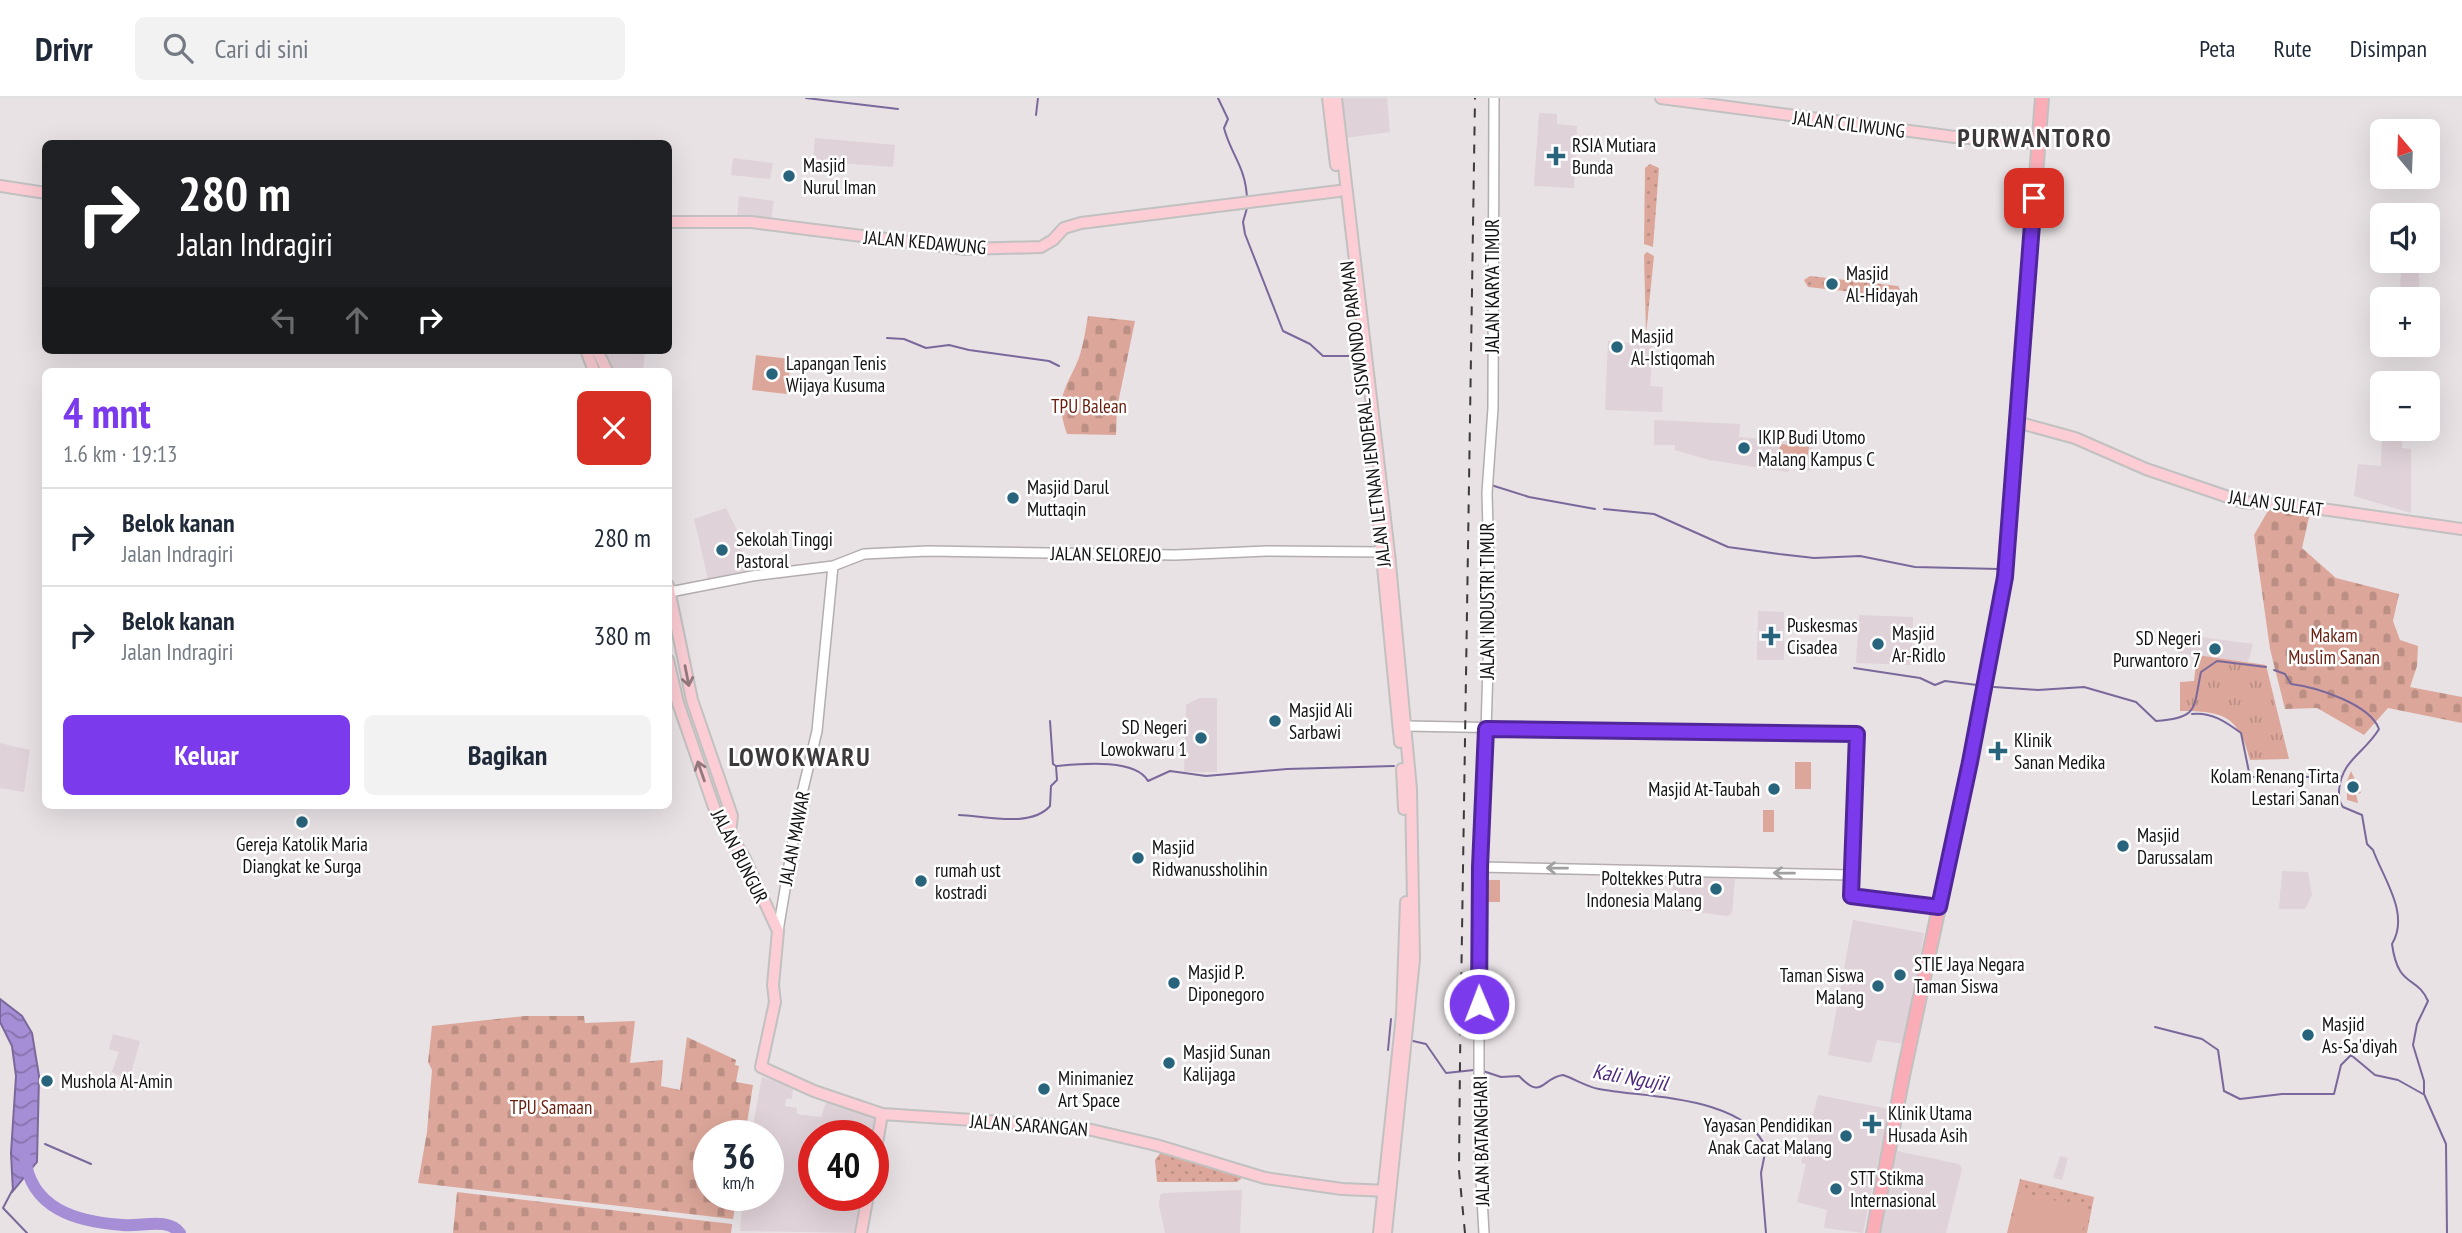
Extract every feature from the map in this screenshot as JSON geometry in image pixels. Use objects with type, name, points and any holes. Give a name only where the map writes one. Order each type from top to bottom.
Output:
[{"type":"highway","points":[[1873,1233],[1970,762],[2005,577],[2042,98]]},
{"type":"main road","name":"JALAN LETNAN JENDERAL SISWONDO PARMAN","points":[[1328,98],[1381,552],[1392,623]]},
{"type":"main road","name":"JALAN LETNAN JENDERAL SISWONDO PARMAN","points":[[1335,98],[1402,728],[1410,958],[1387,1195]]},
{"type":"main road","name":"JALAN CILIWUNG","points":[[1661,98],[1961,138],[2038,143]]},
{"type":"main road","points":[[0,186],[42,192]]},
{"type":"main road","name":"JALAN KEDAWUNG","points":[[672,222],[751,222],[943,248],[1028,248],[1047,245],[1068,226],[1339,191]]},
{"type":"main road","name":"JALAN SULFAT","points":[[2017,422],[2066,435],[2146,469],[2243,502],[2301,506],[2462,529]]},
{"type":"main road","points":[[672,603],[692,700],[732,816],[730,832]]},
{"type":"main road","name":"JALAN BUNGUR","points":[[672,678],[678,704],[716,813],[730,832],[778,931]]},
{"type":"main road","points":[[678,704],[692,700]]},
{"type":"main road","name":"JALAN MAWAR","points":[[761,1067],[778,931]]},
{"type":"main road","name":"JALAN SARANGAN","points":[[761,1067],[814,1091],[882,1114],[1079,1127],[1156,1145],[1265,1178],[1387,1195]]},
{"type":"main road","points":[[881,1120],[882,1114]]},
{"type":"main road","points":[[1379,1233],[1387,1195]]},
{"type":"main road","points":[[1386,1233],[1387,1195]]},
{"type":"main road","points":[[861,1233],[865,1211]]},
{"type":"street","name":"JALAN KARYA TIMUR","points":[[1488,481],[1493,408],[1493,98]]},
{"type":"street","name":"JALAN INDUSTRI TIMUR","points":[[1480,867],[1490,601],[1488,481]]},
{"type":"street","name":"JALAN SELOREJO","points":[[672,589],[833,566],[864,555],[928,551],[1175,555],[1267,551],[1381,552]]},
{"type":"street","name":"JALAN MAWAR","points":[[778,931],[799,806],[817,731],[833,566]]},
{"type":"street","points":[[1402,728],[1857,734],[1851,896],[1939,907]]},
{"type":"street","points":[[1480,867],[1852,875]]},
{"type":"street","name":"JALAN BATANGHARI","points":[[1480,867],[1479,1146],[1484,1233]]},
{"type":"shaded area","points":[[1339,98],[1387,98],[1390,132],[1345,138]]},
{"type":"shaded area","name":"RSIA Mutiara Bunda","points":[[1539,113],[1557,114],[1557,124],[1577,126],[1574,188],[1534,186]]},
{"type":"shaded area","points":[[815,138],[895,145],[893,167],[813,161]]},
{"type":"shaded area","points":[[733,158],[773,163],[770,179],[731,175]]},
{"type":"shaded area","points":[[739,196],[774,201],[771,220],[737,218]]},
{"type":"shaded area","points":[[2401,273],[2419,273],[2419,287],[2400,287]]},
{"type":"shaded area","points":[[1608,341],[1653,345],[1650,386],[1663,387],[1662,412],[1605,410]]},
{"type":"shaded area","points":[[604,354],[645,354],[643,368],[609,368]]},
{"type":"shaded area","name":"IKIP Budi Utomo Malang Kampus C","points":[[1654,420],[1740,424],[1739,437],[1813,444],[1810,471],[1790,466],[1788,472],[1709,460],[1675,450],[1675,445],[1654,445]]},
{"type":"shaded area","points":[[2382,441],[2402,441],[2402,448],[2411,449],[2411,513],[2354,496],[2358,464],[2381,466]]},
{"type":"shaded area","name":"Sekolah Tinggi Pastoral","points":[[726,508],[737,530],[747,570],[708,579],[694,519]]},
{"type":"shaded area","name":"Puskesmas Cisadea","points":[[1758,611],[1784,612],[1784,660],[1757,660]]},
{"type":"shaded area","points":[[1859,615],[1913,617],[1912,665],[1856,663]]},
{"type":"shaded area","name":"SD Negeri Purwantoro 7","points":[[2179,634],[2253,644],[2248,662],[2178,653]]},
{"type":"shaded area","name":"SD Negeri Lowokwaru 1","points":[[1199,698],[1217,698],[1217,772],[1184,772],[1186,705]]},
{"type":"shaded area","points":[[0,743],[30,750],[24,792],[0,788]]},
{"type":"shaded area","points":[[2282,871],[2308,872],[2312,895],[2305,909],[2279,909]]},
{"type":"shaded area","points":[[1676,877],[1735,879],[1732,913],[1727,916],[1674,909],[1672,880]]},
{"type":"shaded area","name":"Taman Siswa Malang","points":[[1853,920],[1924,933],[1905,1044],[1877,1040],[1871,1063],[1828,1055]]},
{"type":"shaded area","points":[[113,1034],[140,1041],[129,1081],[112,1072],[119,1052],[109,1049]]},
{"type":"shaded area","points":[[762,1077],[793,1087],[792,1099],[786,1099],[785,1106],[797,1108],[797,1114],[821,1117],[826,1102],[871,1115],[875,1119],[798,1120],[798,1211],[861,1211],[858,1233],[740,1231],[742,1211],[784,1211],[784,1120],[754,1120]]},
{"type":"shaded area","points":[[1818,1095],[1889,1109],[1863,1233],[1824,1228],[1827,1210],[1797,1202],[1806,1164],[1801,1163]]},
{"type":"shaded area","points":[[1897,1151],[1959,1164],[1962,1169],[1946,1233],[1880,1233]]},
{"type":"shaded area","points":[[2060,1156],[2068,1158],[2062,1180],[2053,1178]]},
{"type":"shaded area","points":[[1242,1190],[1240,1233],[1165,1233],[1159,1206],[1160,1195],[1163,1193]]},
{"type":"green space","points":[[1650,164],[1659,168],[1653,247],[1644,244],[1645,168]]},
{"type":"green space","points":[[1647,252],[1654,256],[1646,334],[1644,255]]},
{"type":"green space","points":[[1810,276],[1898,286],[1902,293],[1897,297],[1808,287],[1804,280]]},
{"type":"green space","name":"TPU Balean","points":[[1088,316],[1135,321],[1117,408],[1116,435],[1067,434],[1064,423],[1062,398],[1084,341]]},
{"type":"green space","name":"Lapangan Tenis Wijaya Kusuma","points":[[756,355],[791,359],[787,394],[752,390]]},
{"type":"green space","points":[[1780,444],[1809,447],[1807,459],[1779,456]]},
{"type":"green space","name":"Makam Muslim Sanan","points":[[2269,509],[2310,513],[2302,548],[2336,578],[2399,594],[2393,621],[2400,640],[2418,646],[2417,666],[2410,687],[2462,697],[2462,723],[2388,708],[2364,735],[2317,708],[2285,709],[2270,649],[2254,535]]},
{"type":"green space","points":[[2197,655],[2266,665],[2289,759],[2250,760],[2241,734],[2227,719],[2208,712],[2180,711],[2180,682],[2194,681]]},
{"type":"green space","points":[[1795,762],[1811,762],[1811,789],[1795,789]]},
{"type":"green space","name":"Kolam Renang Tirta Lestari Sanan","points":[[2351,771],[2361,793],[2356,794],[2358,803],[2347,800],[2347,781]]},
{"type":"green space","points":[[1763,810],[1774,810],[1774,832],[1763,832]]},
{"type":"green space","points":[[1488,880],[1500,880],[1500,902],[1488,902]]},
{"type":"green space","name":"TPU Samaan","points":[[525,1016],[584,1016],[585,1023],[635,1021],[630,1063],[663,1060],[661,1086],[680,1090],[687,1037],[736,1060],[735,1065],[739,1066],[736,1082],[753,1085],[748,1120],[693,1120],[693,1211],[734,1211],[733,1219],[418,1183],[427,1132],[432,1070],[428,1062],[432,1026]]},
{"type":"green space","points":[[1161,1152],[1242,1178],[1237,1182],[1157,1182],[1155,1160]]},
{"type":"green space","points":[[2020,1179],[2094,1197],[2087,1233],[2007,1233]]},
{"type":"green space","points":[[457,1192],[732,1224],[731,1233],[453,1233]]},
{"type":"green space","points":[[2019,1192],[2087,1208],[2082,1233],[2009,1233]]},
{"type":"water","points":[[0,999],[22,1016],[32,1033],[39,1076],[37,1162],[13,1191],[11,1153],[16,1076],[12,1046],[0,1022]]},
{"type":"waterway","points":[[806,98],[898,109]]},
{"type":"waterway","points":[[1036,115],[1038,98]]},
{"type":"waterway","points":[[1218,98],[1228,119],[1224,128],[1244,178],[1247,199]]},
{"type":"waterway","points":[[1247,208],[1243,222],[1245,234],[1283,331],[1310,344],[1323,356],[1353,356]]},
{"type":"waterway","points":[[887,338],[904,339],[926,348],[949,345],[1049,361],[1059,366]]},
{"type":"waterway","points":[[1491,485],[1529,497],[1595,509]]},
{"type":"waterway","points":[[1604,509],[1654,514],[1728,547],[1814,558],[1860,556],[1915,567],[1999,569]]},
{"type":"waterway","points":[[1994,687],[2038,690],[2084,687],[2136,702],[2156,721],[2170,720],[2187,714],[2192,709],[2201,672],[2217,661],[2266,667]]},
{"type":"waterway","points":[[1854,668],[1920,678],[1935,685],[1945,681],[1977,685]]},
{"type":"waterway","points":[[2274,670],[2285,674],[2291,684],[2327,693],[2354,705],[2374,720],[2379,729],[2344,772],[2339,798],[2343,807],[2362,815],[2367,844],[2373,850],[2397,909],[2397,933],[2392,944],[2395,958],[2403,975],[2419,987],[2428,1001],[2417,1024],[2413,1045],[2424,1081],[2424,1094],[2446,1144],[2447,1233]]},
{"type":"waterway","points":[[2192,714],[2212,716],[2241,733],[2250,777],[2296,777]]},
{"type":"waterway","points":[[1050,721],[1053,764],[1056,766]]},
{"type":"waterway","points":[[959,815],[1020,819],[1042,813],[1050,806],[1051,786],[1057,780],[1056,766],[1120,766],[1132,769],[1148,781],[1170,771],[1206,776],[1287,769],[1394,766]]},
{"type":"waterway","points":[[2303,777],[2340,776]]},
{"type":"waterway","name":"Kali Ngujil","points":[[1388,1050],[1391,1019]]},
{"type":"waterway","points":[[2155,1027],[2202,1039],[2218,1050],[2224,1091],[2240,1099],[2282,1094],[2334,1094],[2341,1065],[2351,1055],[2375,1075],[2398,1080],[2423,1094]]},
{"type":"waterway","name":"Kali Ngujil","points":[[1413,1041],[1426,1044],[1446,1073],[1474,1070]]},
{"type":"waterway","name":"Kali Ngujil","points":[[1483,1071],[1501,1077],[1519,1076],[1533,1087],[1542,1086],[1563,1075],[1594,1088],[1692,1102],[1716,1108],[1737,1118],[1754,1131],[1766,1148],[1761,1173],[1766,1233]]},
{"type":"waterway","points":[[45,1144],[91,1164]]},
{"type":"waterway","points":[[25,1157],[36,1189],[46,1201],[73,1216],[106,1223],[169,1225],[180,1233]]},
{"type":"waterway","points":[[13,1189],[3,1208],[27,1233]]},
{"type":"railway","points":[[1465,1233],[1459,1171],[1475,98]]},
{"type":"place","name":"RSIA Mutiara Bunda","points":[[1556,156]]},
{"type":"place","name":"Masjid Nurul Iman","points":[[789,176]]},
{"type":"place","name":"Masjid Al-Hidayah","points":[[1832,284]]},
{"type":"place","name":"Masjid Al-Istiqomah","points":[[1617,347]]},
{"type":"place","name":"Lapangan Tenis Wijaya Kusuma","points":[[772,374]]},
{"type":"place","name":"IKIP Budi Utomo Malang Kampus C","points":[[1744,448]]},
{"type":"place","name":"Masjid Darul Muttaqin","points":[[1013,498]]},
{"type":"place","name":"Sekolah Tinggi Pastoral","points":[[722,550]]},
{"type":"place","name":"Puskesmas Cisadea","points":[[1771,636]]},
{"type":"place","name":"Masjid Ar-Ridlo","points":[[1878,644]]},
{"type":"place","name":"SD Negeri Purwantoro 7","points":[[2215,649]]},
{"type":"place","name":"Masjid Ali Sarbawi","points":[[1275,721]]},
{"type":"place","name":"SD Negeri Lowokwaru 1","points":[[1201,738]]},
{"type":"place","name":"Klinik Sanan Medika","points":[[1998,751]]},
{"type":"place","name":"Kolam Renang Tirta Lestari Sanan","points":[[2353,787]]},
{"type":"place","name":"Masjid At-Taubah","points":[[1774,789]]},
{"type":"place","name":"Gereja Katolik Maria Diangkat ke Surga","points":[[302,822]]},
{"type":"place","name":"Masjid Darussalam","points":[[2123,846]]},
{"type":"place","name":"Masjid Ridwanussholihin","points":[[1138,858]]},
{"type":"place","name":"rumah ust kostradi","points":[[921,881]]},
{"type":"place","name":"Poltekkes Putra Indonesia Malang","points":[[1716,889]]},
{"type":"place","name":"STIE Jaya Negara Taman Siswa","points":[[1900,975]]},
{"type":"place","name":"Masjid P. Diponegoro","points":[[1174,983]]},
{"type":"place","name":"Taman Siswa Malang","points":[[1878,986]]},
{"type":"place","name":"Masjid As-Sa'diyah","points":[[2308,1035]]},
{"type":"place","name":"Masjid Sunan Kalijaga","points":[[1169,1063]]},
{"type":"place","name":"Mushola Al-Amin","points":[[47,1081]]},
{"type":"place","name":"Minimaniez Art Space","points":[[1044,1089]]},
{"type":"place","name":"Klinik Utama Husada Asih","points":[[1872,1124]]},
{"type":"place","name":"Yayasan Pendidikan Anak Cacat Malang","points":[[1846,1136]]},
{"type":"place","name":"STT Stikma Internasional","points":[[1836,1189]]},
{"type":"district","name":"PURWANTORO","points":[[2035,137]]},
{"type":"district","name":"LOWOKWARU","points":[[800,756]]},
{"type":"route","points":[[1479,1004],[1480,867],[1486,729],[1857,734],[1851,896],[1939,907],[2005,577],[2034,198]]}]
